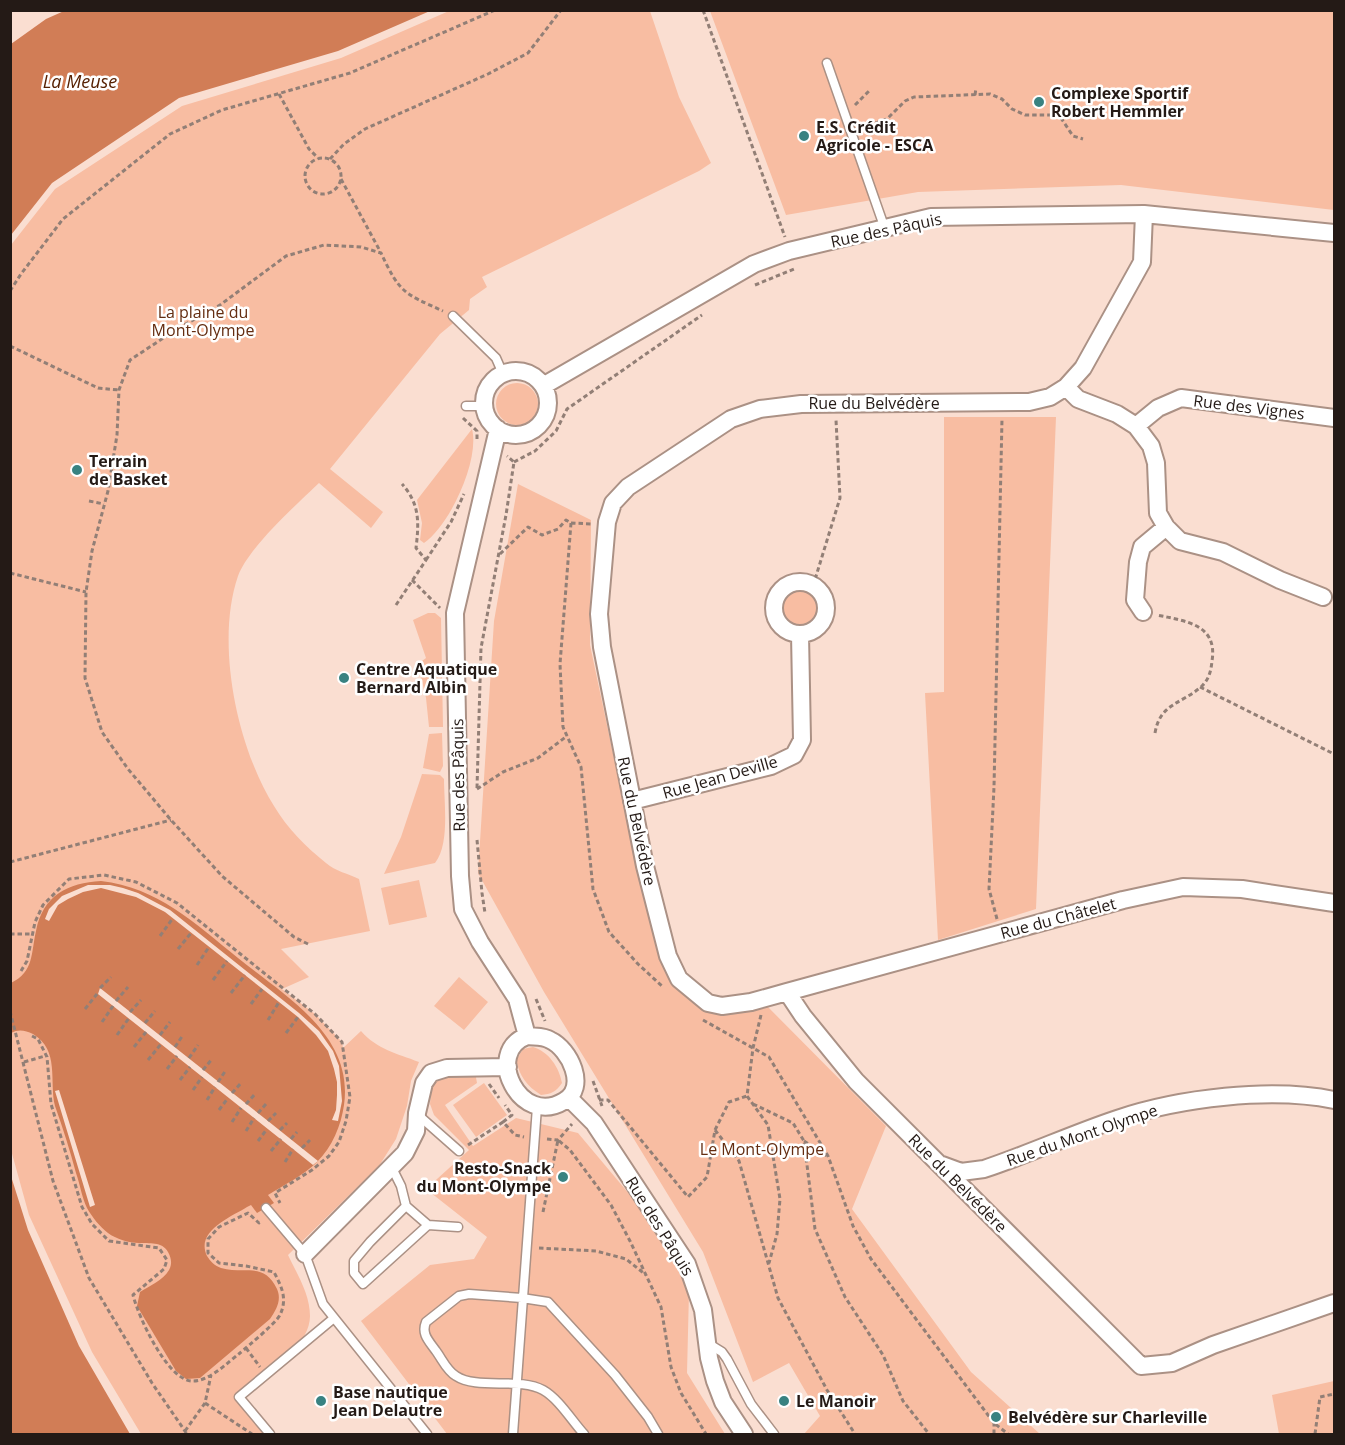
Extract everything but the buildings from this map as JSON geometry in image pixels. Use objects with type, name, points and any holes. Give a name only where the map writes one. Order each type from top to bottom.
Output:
[{"type":"street","name":"Rue des Pâquis","points":[[543,386],[754,264],[789,251],[931,217],[1144,214],[1335,233]]},
{"type":"street","name":"Rue du Belvédère","points":[[1144,214],[1142,262],[1083,368],[1066,387],[1050,397],[1029,402],[836,403],[760,409],[731,419],[628,487],[614,503],[608,522],[599,614],[602,646],[645,867],[668,956],[679,979],[708,1003],[722,1006],[787,992],[803,1016],[856,1081],[1142,1366],[1172,1363],[1213,1345],[1335,1303]]},
{"type":"street","points":[[512,371],[530,374],[543,386],[548,396],[548,407],[545,418],[538,427],[529,433],[519,435],[508,434],[491,423],[484,406],[485,396],[495,379],[512,371]]},
{"type":"street","points":[[1066,387],[1078,399],[1117,414],[1136,426],[1151,446],[1156,463],[1158,513],[1166,527],[1180,541],[1223,552],[1280,580],[1323,597]]},
{"type":"street","name":"Rue des Vignes","points":[[1136,426],[1158,408],[1181,398],[1335,418]]},
{"type":"street","name":"Rue des Pâquis","points":[[498,429],[454,613],[460,876],[463,909],[480,942],[517,999],[528,1036]]},
{"type":"street","points":[[1143,612],[1135,600],[1138,562],[1142,547],[1166,527]]},
{"type":"street","points":[[805,583],[813,586],[824,599],[825,615],[816,629],[800,634],[784,629],[778,622],[774,606],[781,591],[788,585],[805,583]]},
{"type":"street","name":"Rue Jean Deville","points":[[632,801],[771,766],[794,755],[802,740],[800,634]]},
{"type":"street","name":"Rue du Châtelet","points":[[787,992],[1123,900],[1183,887],[1242,889],[1335,903]]},
{"type":"street","points":[[528,1036],[550,1039],[568,1057],[573,1068],[576,1082],[574,1090],[569,1098],[555,1106],[537,1107],[528,1103],[516,1091],[508,1073],[508,1052],[514,1044],[528,1036]]},
{"type":"street","points":[[304,1254],[405,1153],[416,1131],[417,1113],[424,1083],[431,1073],[447,1068],[508,1067]]},
{"type":"street","name":"Rue du Mont Olympe","points":[[938,1163],[961,1172],[984,1169],[1118,1119],[1175,1103],[1225,1097],[1287,1095],[1335,1100]]},
{"type":"street","name":"Rue des Pâquis","points":[[569,1098],[594,1123],[687,1264],[704,1310],[715,1381],[723,1402],[744,1434]]},
{"type":"lane","points":[[827,63],[885,229]]},
{"type":"lane","points":[[453,316],[496,358],[503,374]]},
{"type":"lane","points":[[466,406],[484,406]]},
{"type":"lane","points":[[513,1434],[537,1107]]},
{"type":"lane","points":[[417,1113],[459,1151]]},
{"type":"lane","points":[[392,1168],[401,1186],[406,1206],[428,1225],[458,1227]]},
{"type":"lane","points":[[406,1206],[354,1261],[354,1273],[363,1284],[428,1225]]},
{"type":"lane","points":[[266,1208],[304,1254],[323,1304],[428,1434]]},
{"type":"lane","points":[[584,1434],[552,1397],[543,1390],[516,1384],[467,1381],[457,1377],[450,1371],[425,1336],[424,1329],[427,1320],[459,1296],[469,1294],[548,1302],[615,1375],[648,1417],[656,1434]]},
{"type":"lane","points":[[270,1434],[239,1397],[334,1318]]},
{"type":"lane","points":[[708,1344],[728,1359],[751,1404],[774,1434]]},
{"type":"path","points":[[10,291],[63,219],[170,134],[222,110],[350,73],[495,10]]},
{"type":"path","points":[[330,159],[344,144],[364,129],[489,74],[528,52],[561,10]]},
{"type":"path","points":[[703,10],[794,269],[754,285]]},
{"type":"path","points":[[975,94],[976,88]]},
{"type":"path","points":[[845,115],[869,91]]},
{"type":"path","points":[[279,94],[309,150],[318,158]]},
{"type":"path","points":[[851,132],[887,119],[905,101],[914,97],[990,94],[1002,99],[1012,109],[1025,115],[1059,115],[1073,136],[1083,139]]},
{"type":"path","points":[[341,179],[335,190],[330,193],[312,191],[305,182],[305,169],[308,164],[318,158],[330,159],[340,169],[341,179],[394,282],[408,295],[453,316]]},
{"type":"path","points":[[308,944],[294,937],[222,876],[128,769],[102,732],[85,678],[86,592],[92,551],[104,504],[117,435],[119,390],[130,360],[177,329],[220,305],[286,256],[324,245],[361,247],[381,253]]},
{"type":"path","points":[[514,462],[535,451],[556,430],[567,409],[703,315]]},
{"type":"path","points":[[10,346],[98,388],[119,390]]},
{"type":"path","points":[[1001,933],[989,889],[994,787],[1002,402]]},
{"type":"path","points":[[813,586],[840,498],[836,403]]},
{"type":"path","points":[[459,415],[477,431],[477,445]]},
{"type":"path","points":[[504,454],[514,462]]},
{"type":"path","points":[[514,462],[481,648],[477,789],[503,772],[538,758],[567,736]]},
{"type":"path","points":[[402,484],[409,491],[416,506],[419,526],[416,548],[426,560]]},
{"type":"path","points":[[396,604],[451,522],[465,490]]},
{"type":"path","points":[[89,501],[104,504]]},
{"type":"path","points":[[499,555],[528,527],[542,535],[558,529],[566,520],[571,523]]},
{"type":"path","points":[[10,573],[86,592]]},
{"type":"path","points":[[412,580],[444,612]]},
{"type":"path","points":[[1143,612],[1200,627],[1209,635],[1214,647],[1209,675],[1200,687],[1167,707],[1157,722],[1155,733]]},
{"type":"path","points":[[474,649],[481,648]]},
{"type":"path","points":[[1200,687],[1335,754]]},
{"type":"path","points":[[10,862],[171,820]]},
{"type":"path","points":[[477,836],[485,914]]},
{"type":"path","points":[[21,971],[27,961],[31,934],[42,905],[69,879],[104,875],[136,882],[177,903],[315,1014],[342,1042],[350,1097],[346,1121],[339,1142],[321,1163],[275,1193],[283,1210],[259,1223],[248,1213],[219,1227],[208,1239],[208,1253],[219,1263],[274,1272],[284,1293],[280,1315],[246,1348],[210,1375],[194,1382],[180,1378],[154,1343],[136,1307],[133,1295],[164,1269],[167,1260],[159,1248],[110,1241],[92,1224],[82,1207],[51,1104],[46,1056],[38,1039],[32,1036]]},
{"type":"path","points":[[160,936],[173,918]]},
{"type":"path","points":[[178,949],[191,933]]},
{"type":"path","points":[[10,934],[31,934]]},
{"type":"path","points":[[196,965],[209,947]]},
{"type":"path","points":[[213,980],[227,961]]},
{"type":"path","points":[[231,993],[245,975]]},
{"type":"path","points":[[100,988],[111,977]]},
{"type":"path","points":[[116,1001],[128,987]]},
{"type":"path","points":[[251,1004],[262,989]]},
{"type":"path","points":[[85,1009],[98,994]]},
{"type":"path","points":[[766,998],[753,1048],[747,1096],[768,1125],[780,1199],[777,1234],[769,1264]]},
{"type":"path","points":[[130,1012],[141,1000]]},
{"type":"path","points":[[268,1020],[279,1002]]},
{"type":"path","points":[[102,1022],[113,1006]]},
{"type":"path","points":[[10,1011],[53,1181],[89,1278],[152,1383],[186,1433],[205,1403],[210,1375]]},
{"type":"path","points":[[145,1023],[155,1011]]},
{"type":"path","points":[[286,1033],[298,1017]]},
{"type":"path","points":[[117,1035],[129,1018]]},
{"type":"path","points":[[160,1035],[170,1022]]},
{"type":"path","points":[[134,1047],[146,1032]]},
{"type":"path","points":[[175,1047],[183,1035]]},
{"type":"path","points":[[148,1060],[161,1044]]},
{"type":"path","points":[[189,1058],[198,1045]]},
{"type":"path","points":[[24,1062],[46,1056]]},
{"type":"path","points":[[167,1069],[177,1056]]},
{"type":"path","points":[[203,1070],[212,1059]]},
{"type":"path","points":[[180,1080],[190,1067]]},
{"type":"path","points":[[218,1082],[226,1070]]},
{"type":"path","points":[[194,1090],[202,1077]]},
{"type":"path","points":[[232,1093],[242,1082]]},
{"type":"path","points":[[207,1100],[215,1087]]},
{"type":"path","points":[[246,1104],[255,1093]]},
{"type":"path","points":[[598,1100],[608,1100],[688,1197],[706,1177],[715,1130],[729,1102],[747,1096]]},
{"type":"path","points":[[219,1110],[228,1098]]},
{"type":"path","points":[[258,1113],[266,1104]]},
{"type":"path","points":[[753,1104],[793,1123],[804,1141],[815,1229],[845,1297],[883,1355],[903,1401],[929,1434]]},
{"type":"path","points":[[232,1122],[241,1108]]},
{"type":"path","points":[[543,1214],[558,1140],[583,1111]]},
{"type":"path","points":[[268,1121],[276,1113]]},
{"type":"path","points":[[246,1131],[254,1118]]},
{"type":"path","points":[[459,1151],[503,1122],[515,1136],[525,1137]]},
{"type":"path","points":[[280,1130],[287,1123]]},
{"type":"path","points":[[258,1141],[267,1129]]},
{"type":"path","points":[[715,1130],[739,1161],[778,1298],[827,1390],[855,1434]]},
{"type":"path","points":[[291,1139],[297,1132]]},
{"type":"path","points":[[542,1138],[558,1140],[570,1150],[611,1205],[661,1307],[671,1368],[681,1393],[706,1434]]},
{"type":"path","points":[[271,1151],[280,1139]]},
{"type":"path","points":[[302,1148],[310,1140]]},
{"type":"path","points":[[804,1141],[828,1156]]},
{"type":"path","points":[[285,1162],[293,1149]]},
{"type":"path","points":[[527,1247],[596,1251],[626,1259],[647,1276]]},
{"type":"path","points":[[246,1348],[259,1365]]},
{"type":"path","points":[[1315,1434],[1320,1397],[1335,1394]]},
{"type":"path","points":[[205,1403],[252,1434]]},
{"type":"path","points":[[994,1423],[994,1434]]},
{"type":"green space","name":"La plaine du Mont-Olympe","points":[[449,11],[650,11],[679,97],[711,163],[699,171],[482,277],[487,287],[470,299],[469,310],[440,334],[330,469],[383,512],[371,528],[319,483],[262,540],[243,565],[238,576],[231,603],[230,663],[240,725],[250,755],[274,806],[291,829],[330,866],[359,879],[370,931],[281,949],[309,977],[282,989],[315,1014],[342,1042],[343,1048],[361,1031],[381,1047],[419,1062],[411,1081],[407,1106],[396,1139],[379,1166],[288,1255],[308,1300],[310,1316],[308,1328],[294,1351],[283,1362],[239,1397],[270,1434],[141,1434],[92,1352],[29,1215],[11,1150],[11,245],[55,189],[182,106],[341,58]]},
{"type":"green space","name":"Complexe Sportif Robert Hemmler","points":[[710,11],[1334,11],[1334,210],[1121,185],[918,192],[786,215]]},
{"type":"green space","points":[[517,383],[532,389],[538,404],[532,419],[517,425],[502,419],[496,404],[502,389]]},
{"type":"green space","points":[[944,417],[1056,417],[1036,909],[938,940],[925,693],[944,692]]},
{"type":"green space","points":[[472,429],[472,457],[461,491],[444,522],[424,543],[420,540],[422,523],[417,500]]},
{"type":"green space","name":"Le Mont-Olympe","points":[[518,484],[591,520],[590,645],[639,876],[704,1011],[764,1003],[886,1126],[852,1209],[971,1372],[1040,1434],[804,1434],[820,1416],[789,1363],[753,1382],[703,1252],[544,992],[478,873],[494,621]]},
{"type":"green space","points":[[801,591],[814,596],[819,609],[814,622],[801,627],[788,622],[783,609],[788,596]]},
{"type":"green space","points":[[428,613],[435,613],[441,618],[443,727],[429,727],[426,698],[418,664],[426,658],[413,620]]},
{"type":"green space","points":[[442,733],[443,766],[440,772],[423,768],[429,734]]},
{"type":"green space","points":[[422,774],[440,775],[444,779],[445,823],[440,855],[435,863],[384,874],[401,837]]},
{"type":"green space","points":[[419,880],[427,917],[389,925],[381,888]]},
{"type":"green space","points":[[459,977],[488,1002],[464,1030],[434,1006]]},
{"type":"green space","points":[[533,1047],[544,1052],[558,1071],[562,1083],[558,1089],[550,1093],[541,1095],[536,1092],[520,1071],[516,1060],[523,1049]]},
{"type":"green space","points":[[475,1072],[477,1083],[445,1105],[473,1146],[516,1118],[578,1133],[656,1226],[689,1292],[687,1373],[725,1434],[447,1434],[361,1321],[430,1265],[474,1259],[487,1237],[426,1189],[469,1150],[434,1115],[430,1104],[432,1081],[441,1073]]},
{"type":"green space","points":[[484,1083],[507,1115],[476,1137],[453,1105]]},
{"type":"green space","points":[[1334,1381],[1334,1434],[1279,1434],[1272,1395]]},
{"type":"water","name":"La Meuse","points":[[64,11],[430,11],[338,51],[179,98],[52,183],[11,235],[11,44],[46,19]]},
{"type":"water","points":[[101,881],[140,891],[175,909],[276,987],[312,1020],[327,1038],[338,1058],[344,1080],[344,1105],[341,1121],[331,1143],[317,1162],[294,1180],[268,1195],[274,1203],[257,1213],[251,1205],[247,1207],[216,1226],[206,1239],[207,1256],[215,1265],[229,1270],[252,1271],[266,1275],[277,1289],[279,1301],[270,1319],[200,1378],[186,1379],[176,1371],[137,1306],[140,1292],[168,1272],[171,1259],[168,1252],[159,1245],[131,1242],[115,1237],[102,1228],[91,1215],[84,1200],[55,1106],[52,1067],[47,1048],[33,1034],[24,1031],[11,1033],[11,983],[28,968],[39,919],[44,908],[59,893],[68,888]]},
{"type":"water","points":[[10,1173],[28,1230],[79,1346],[130,1434],[11,1434]]},
{"type":"pier","points":[[88,885],[110,885],[123,888],[138,893],[170,910],[319,1031],[333,1051],[339,1066],[342,1101],[338,1121],[332,1120],[336,1110],[337,1095],[334,1069],[328,1051],[316,1035],[298,1017],[165,912],[136,897],[101,888],[83,892],[68,899],[58,905],[49,921],[45,919],[49,909],[62,896]]},
{"type":"pier","points":[[100,988],[318,1161],[313,1165],[98,994]]},
{"type":"pier","points":[[59,1090],[95,1205],[90,1207],[55,1091]]},
{"type":"place","name":"Complexe Sportif Robert Hemmler","points":[[1039,102]]},
{"type":"place","name":"E.S. Crédit Agricole - ESCA","points":[[804,136]]},
{"type":"place","name":"Terrain de Basket","points":[[77,470]]},
{"type":"place","name":"Centre Aquatique Bernard Albin","points":[[344,678]]},
{"type":"place","name":"Resto-Snack du Mont-Olympe","points":[[563,1177]]},
{"type":"place","name":"Base nautique Jean Delautre","points":[[321,1401]]},
{"type":"place","name":"Le Manoir","points":[[784,1401]]},
{"type":"place","name":"Belvédère sur Charleville","points":[[996,1417]]}]
